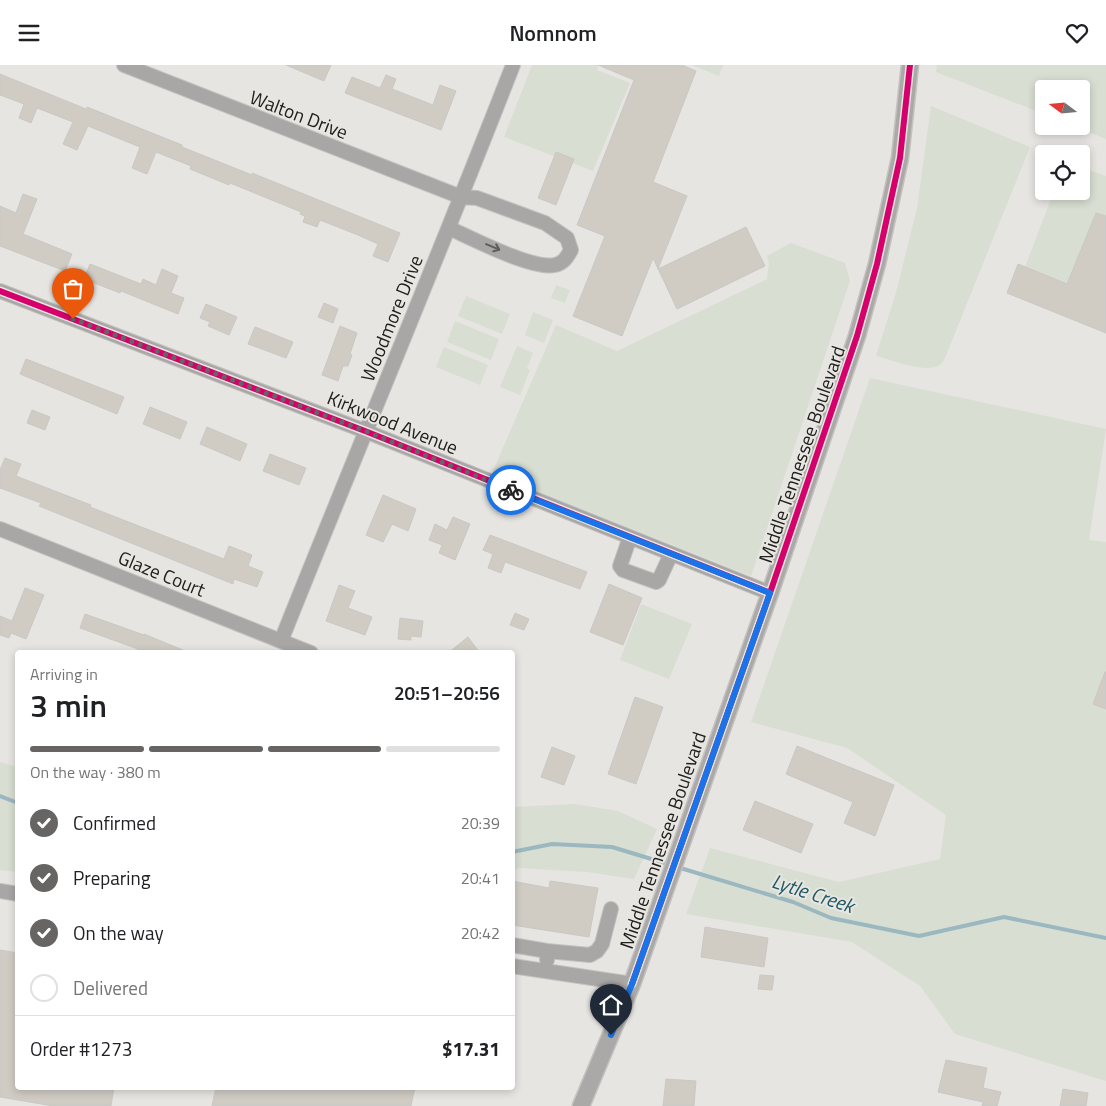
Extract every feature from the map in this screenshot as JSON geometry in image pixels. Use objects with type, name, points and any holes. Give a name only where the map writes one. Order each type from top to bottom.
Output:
[{"type":"main road","name":"Middle Tennessee Boulevard","points":[[581,1106],[632,984],[770,593],[857,336],[874,273],[900,158],[910,65]]},
{"type":"street","name":"Walton Drive","points":[[124,65],[462,197],[476,198],[545,223],[567,238],[571,250],[566,260],[554,266],[531,263],[448,228]]},
{"type":"street","name":"Woodmore Drive","points":[[281,641],[462,197],[512,65]]},
{"type":"street","name":"Kirkwood Avenue","points":[[0,291],[365,431],[770,593]]},
{"type":"street","name":"Glaze Court","points":[[0,529],[304,650]]},
{"type":"street","points":[[630,537],[620,566],[623,570],[656,582],[659,580],[671,554]]},
{"type":"street","points":[[0,891],[15,894]]},
{"type":"street","points":[[515,946],[590,955],[597,951],[602,944],[611,909]]},
{"type":"street","points":[[546,971],[547,951]]},
{"type":"street","points":[[515,966],[632,984]]},
{"type":"shaded area","points":[[532,65],[598,65],[597,70],[630,83],[593,171],[504,137]]},
{"type":"shaded area","points":[[692,65],[723,65],[719,76]]},
{"type":"shaded area","points":[[937,65],[1106,65],[1106,139],[1090,132],[1090,80],[1035,80],[1035,110],[936,72]]},
{"type":"shaded area","points":[[931,106],[1030,147],[945,357],[941,364],[928,368],[910,366],[876,356],[897,289],[917,208]]},
{"type":"shaded area","points":[[1090,170],[1106,176],[1106,216],[1096,213],[1067,284],[1025,267],[1051,200],[1090,200]]},
{"type":"shaded area","points":[[791,243],[845,263],[850,281],[751,576],[492,473],[556,325],[617,351],[767,279],[769,263],[767,256]]},
{"type":"shaded area","points":[[556,285],[570,290],[565,303],[551,298]]},
{"type":"shaded area","points":[[466,296],[510,314],[502,334],[458,316]]},
{"type":"shaded area","points":[[533,312],[553,320],[544,343],[525,335]]},
{"type":"shaded area","points":[[455,321],[499,339],[491,360],[447,342]]},
{"type":"shaded area","points":[[517,346],[533,353],[527,368],[530,370],[520,395],[500,387]]},
{"type":"shaded area","points":[[444,347],[488,365],[480,385],[436,367]]},
{"type":"shaded area","points":[[870,378],[1106,429],[1089,540],[1106,542],[1106,1081],[955,1034],[920,986],[852,942],[686,914],[710,848],[839,882],[940,859],[946,815],[847,748],[751,722]]},
{"type":"shaded area","points":[[641,604],[692,624],[669,679],[620,660]]},
{"type":"shaded area","points":[[0,762],[15,766],[15,872],[0,870]]},
{"type":"shaded area","points":[[574,804],[618,811],[657,829],[634,879],[587,872],[515,869],[515,807]]},
{"type":"building","points":[[286,65],[331,65],[324,81]]},
{"type":"building","points":[[598,65],[682,65],[696,71],[653,182],[687,196],[658,269],[653,258],[622,336],[573,316],[605,236],[577,225],[634,80]]},
{"type":"building","points":[[0,74],[400,233],[388,262],[373,256],[378,244],[320,220],[317,227],[303,222],[305,216],[300,214],[301,212],[190,169],[191,166],[156,152],[147,174],[132,168],[140,147],[88,126],[77,150],[63,144],[73,122],[37,108],[31,123],[19,118],[24,104],[0,95]]},
{"type":"building","points":[[386,75],[396,79],[392,89],[433,105],[440,85],[456,91],[441,130],[345,93],[352,77],[380,88]]},
{"type":"building","points":[[556,152],[574,159],[556,205],[538,198]]},
{"type":"building","points":[[23,194],[37,199],[23,234],[72,254],[65,271],[0,246],[0,206],[16,213]]},
{"type":"building","points":[[1096,213],[1106,216],[1106,333],[1007,293],[1018,264],[1067,284]]},
{"type":"building","points":[[746,227],[765,266],[677,309],[658,269]]},
{"type":"building","points":[[90,264],[141,284],[143,279],[156,285],[162,269],[178,276],[171,293],[184,298],[178,314],[121,291],[120,293],[84,279]]},
{"type":"building","points":[[324,303],[338,309],[333,323],[318,317]]},
{"type":"building","points":[[206,304],[237,317],[229,335],[208,326],[210,322],[200,318]]},
{"type":"building","points":[[340,326],[357,333],[348,366],[343,366],[338,381],[322,375]]},
{"type":"building","points":[[255,327],[293,342],[286,358],[248,344]]},
{"type":"building","points":[[26,359],[124,397],[117,414],[20,374]]},
{"type":"building","points":[[150,407],[187,422],[180,439],[143,424]]},
{"type":"building","points":[[32,410],[50,417],[45,430],[27,423]]},
{"type":"building","points":[[207,427],[247,444],[240,461],[200,444]]},
{"type":"building","points":[[270,454],[306,468],[299,485],[263,471]]},
{"type":"building","points":[[5,458],[21,464],[16,476],[91,505],[90,507],[224,559],[229,546],[252,555],[248,566],[263,572],[257,587],[234,579],[233,584],[39,506],[41,503],[0,488],[0,470]]},
{"type":"building","points":[[383,495],[416,509],[408,531],[392,524],[383,542],[366,535]]},
{"type":"building","points":[[453,517],[470,524],[455,560],[439,553],[442,545],[429,540],[435,524],[447,530]]},
{"type":"building","points":[[490,535],[587,572],[580,589],[505,562],[501,573],[488,568],[493,554],[483,550]]},
{"type":"building","points":[[609,584],[642,598],[623,645],[590,632]]},
{"type":"building","points":[[339,585],[355,591],[348,608],[372,617],[365,635],[326,621]]},
{"type":"building","points":[[25,588],[44,595],[26,639],[11,633],[9,638],[0,635],[0,616],[12,621]]},
{"type":"building","points":[[515,613],[529,619],[524,630],[510,625]]},
{"type":"building","points":[[85,614],[144,634],[183,650],[138,650],[80,628]]},
{"type":"building","points":[[400,618],[423,621],[421,637],[411,636],[411,640],[398,639]]},
{"type":"building","points":[[468,637],[478,650],[452,650]]},
{"type":"building","points":[[1106,672],[1106,709],[1093,704]]},
{"type":"building","points":[[635,697],[663,707],[636,784],[608,774]]},
{"type":"building","points":[[797,746],[894,785],[875,836],[844,823],[853,802],[786,774]]},
{"type":"building","points":[[552,747],[575,756],[564,785],[541,777]]},
{"type":"building","points":[[755,801],[813,824],[801,853],[743,830]]},
{"type":"building","points":[[550,881],[598,888],[589,937],[515,925],[515,882],[549,888]]},
{"type":"building","points":[[705,927],[768,938],[764,967],[701,957]]},
{"type":"building","points":[[0,950],[15,952],[15,1090],[114,1090],[111,1106],[53,1106],[0,1097]]},
{"type":"building","points":[[760,975],[774,976],[772,990],[758,989]]},
{"type":"building","points":[[946,1060],[987,1068],[983,1088],[1001,1092],[997,1106],[982,1106],[983,1102],[938,1092]]},
{"type":"building","points":[[666,1079],[696,1081],[694,1106],[663,1106]]},
{"type":"building","points":[[1063,1089],[1088,1093],[1086,1106],[1060,1106]]},
{"type":"building","points":[[215,1090],[414,1090],[411,1106],[212,1106]]},
{"type":"waterway","name":"Lytle Creek","points":[[0,796],[15,802]]},
{"type":"waterway","name":"Lytle Creek","points":[[515,851],[552,844],[612,847],[671,865]]},
{"type":"waterway","name":"Lytle Creek","points":[[677,867],[793,902],[831,918],[919,936],[1004,917],[1106,938]]},
{"type":"cycle path","points":[[632,984],[770,593],[857,336],[877,264],[900,158],[910,65]]},
{"type":"cycle path","points":[[0,291],[365,431],[770,593]]},
{"type":"way so far","points":[[73,319],[365,431],[511,490]]},
{"type":"route","points":[[511,490],[770,593],[632,984],[611,1035]]}]
